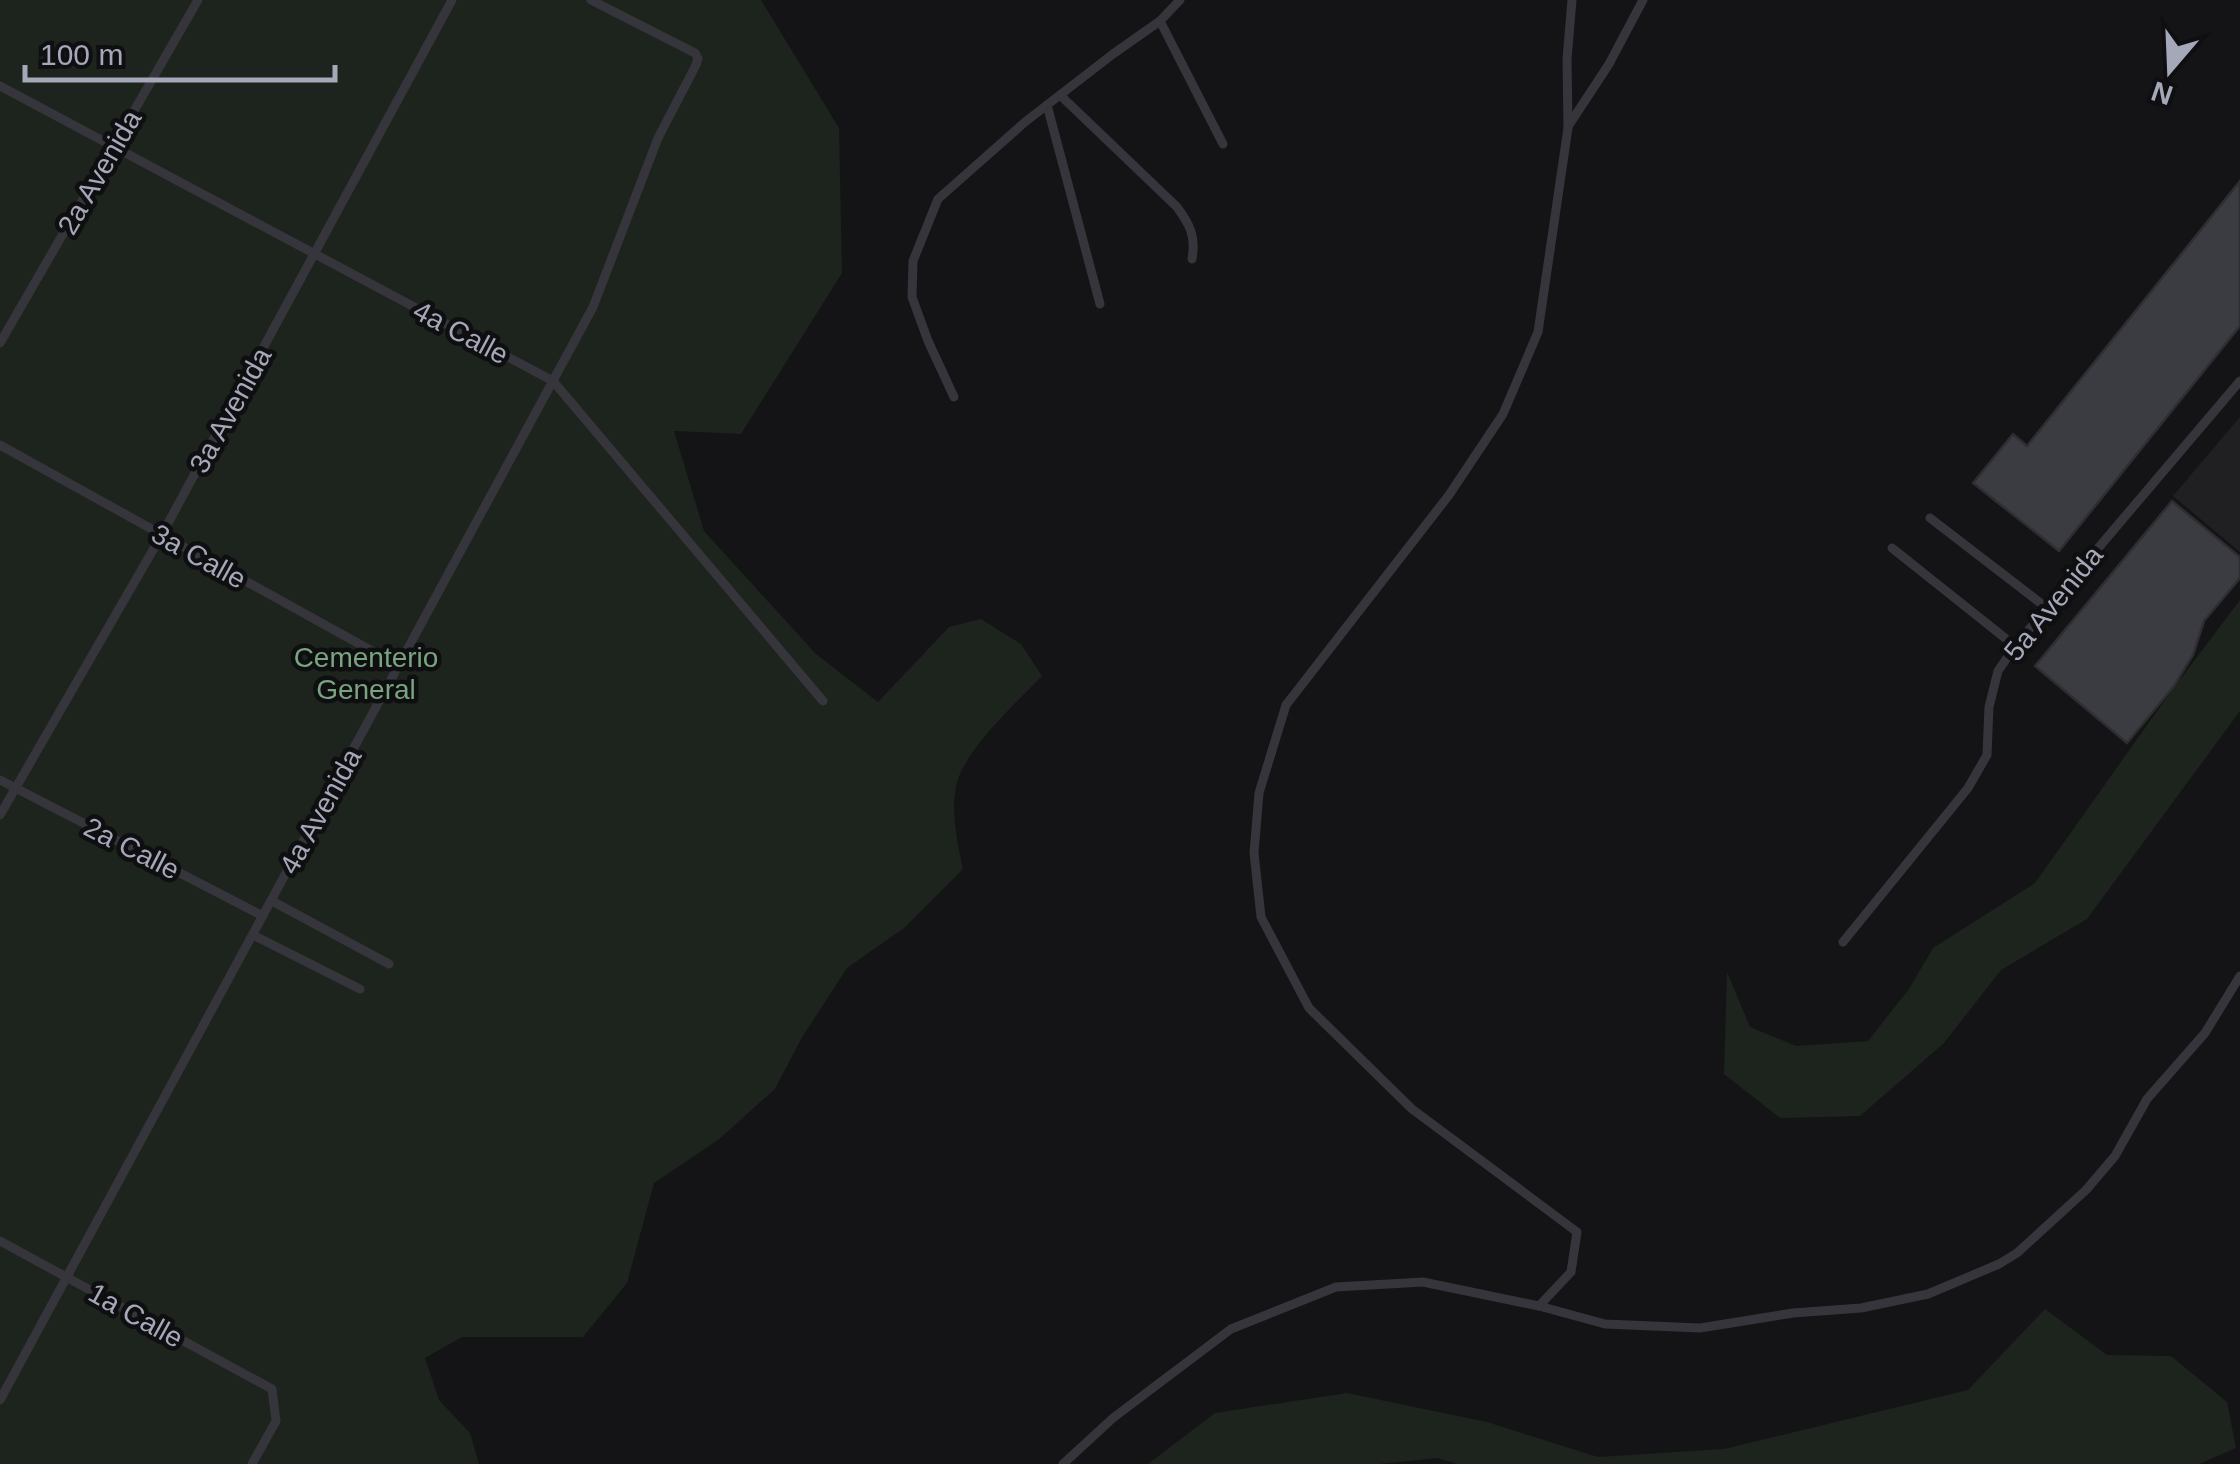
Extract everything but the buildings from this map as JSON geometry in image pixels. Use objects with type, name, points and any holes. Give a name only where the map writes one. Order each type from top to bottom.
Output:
[{"type":"lane","name":"2a Avenida","points":[[0,342],[198,0]]},
{"type":"lane","name":"3a Avenida","points":[[0,816],[161,536],[452,0]]},
{"type":"lane","name":"4a Avenida","points":[[0,1400],[592,307],[658,138],[696,66],[698,58],[694,53],[591,0]]},
{"type":"lane","points":[[954,397],[912,297],[914,261],[938,200],[1060,95],[1160,21],[1180,0]]},
{"type":"lane","points":[[1539,1306],[1571,1272],[1577,1232],[1412,1109],[1309,1008],[1261,916],[1254,852],[1259,793],[1286,705],[1449,495],[1503,414],[1538,332],[1568,128],[1567,59],[1572,0]]},
{"type":"lane","points":[[1568,128],[1609,64],[1643,0]]},
{"type":"lane","points":[[1160,21],[1223,144]]},
{"type":"lane","name":"4a Calle","points":[[0,86],[553,381],[823,701]]},
{"type":"lane","points":[[1060,95],[1176,206],[1192,228],[1192,259]]},
{"type":"lane","points":[[1048,105],[1100,304]]},
{"type":"lane","name":"5a Avenida","points":[[1843,942],[1968,788],[1987,755],[1990,708],[1998,671],[2015,646],[2240,381]]},
{"type":"lane","name":"3a Calle","points":[[0,445],[399,666]]},
{"type":"lane","points":[[1930,518],[2048,608]]},
{"type":"lane","points":[[1892,548],[2015,646]]},
{"type":"lane","name":"2a Calle","points":[[0,780],[263,916]]},
{"type":"lane","points":[[272,901],[388,964]]},
{"type":"lane","points":[[253,935],[360,989]]},
{"type":"lane","points":[[1063,1464],[1113,1418],[1231,1328],[1336,1288],[1423,1282],[1605,1324],[1700,1328],[1793,1313],[1861,1308],[1928,1294],[2017,1254],[2086,1190],[2147,1099],[2204,1034],[2240,976]]},
{"type":"lane","name":"1a Calle","points":[[0,1241],[272,1389],[276,1421],[252,1464]]},
{"type":"shaded area","points":[[2240,417],[2240,552],[2173,496]]},
{"type":"green space","name":"Cementerio General","points":[[0,0],[761,0],[839,128],[842,273],[741,434],[674,431],[704,531],[816,654],[878,702],[949,627],[981,619],[1021,644],[1042,676],[986,735],[960,774],[954,808],[963,869],[904,928],[847,968],[801,1039],[775,1089],[718,1140],[654,1183],[627,1283],[583,1337],[462,1337],[425,1358],[439,1400],[470,1433],[479,1464],[0,1464]]},
{"type":"green space","points":[[2240,600],[2240,711],[2087,919],[2001,970],[1944,1043],[1860,1116],[1780,1118],[1724,1074],[1727,972],[1750,1027],[1796,1046],[1868,1041],[1909,989],[1933,948],[2035,883]]},
{"type":"green space","points":[[2045,1309],[2107,1355],[2171,1356],[2227,1402],[2236,1448],[2199,1464],[1457,1464],[1438,1458],[1379,1464],[1148,1464],[1215,1413],[1347,1393],[1487,1422],[1598,1457],[1724,1449],[1968,1390]]}]
